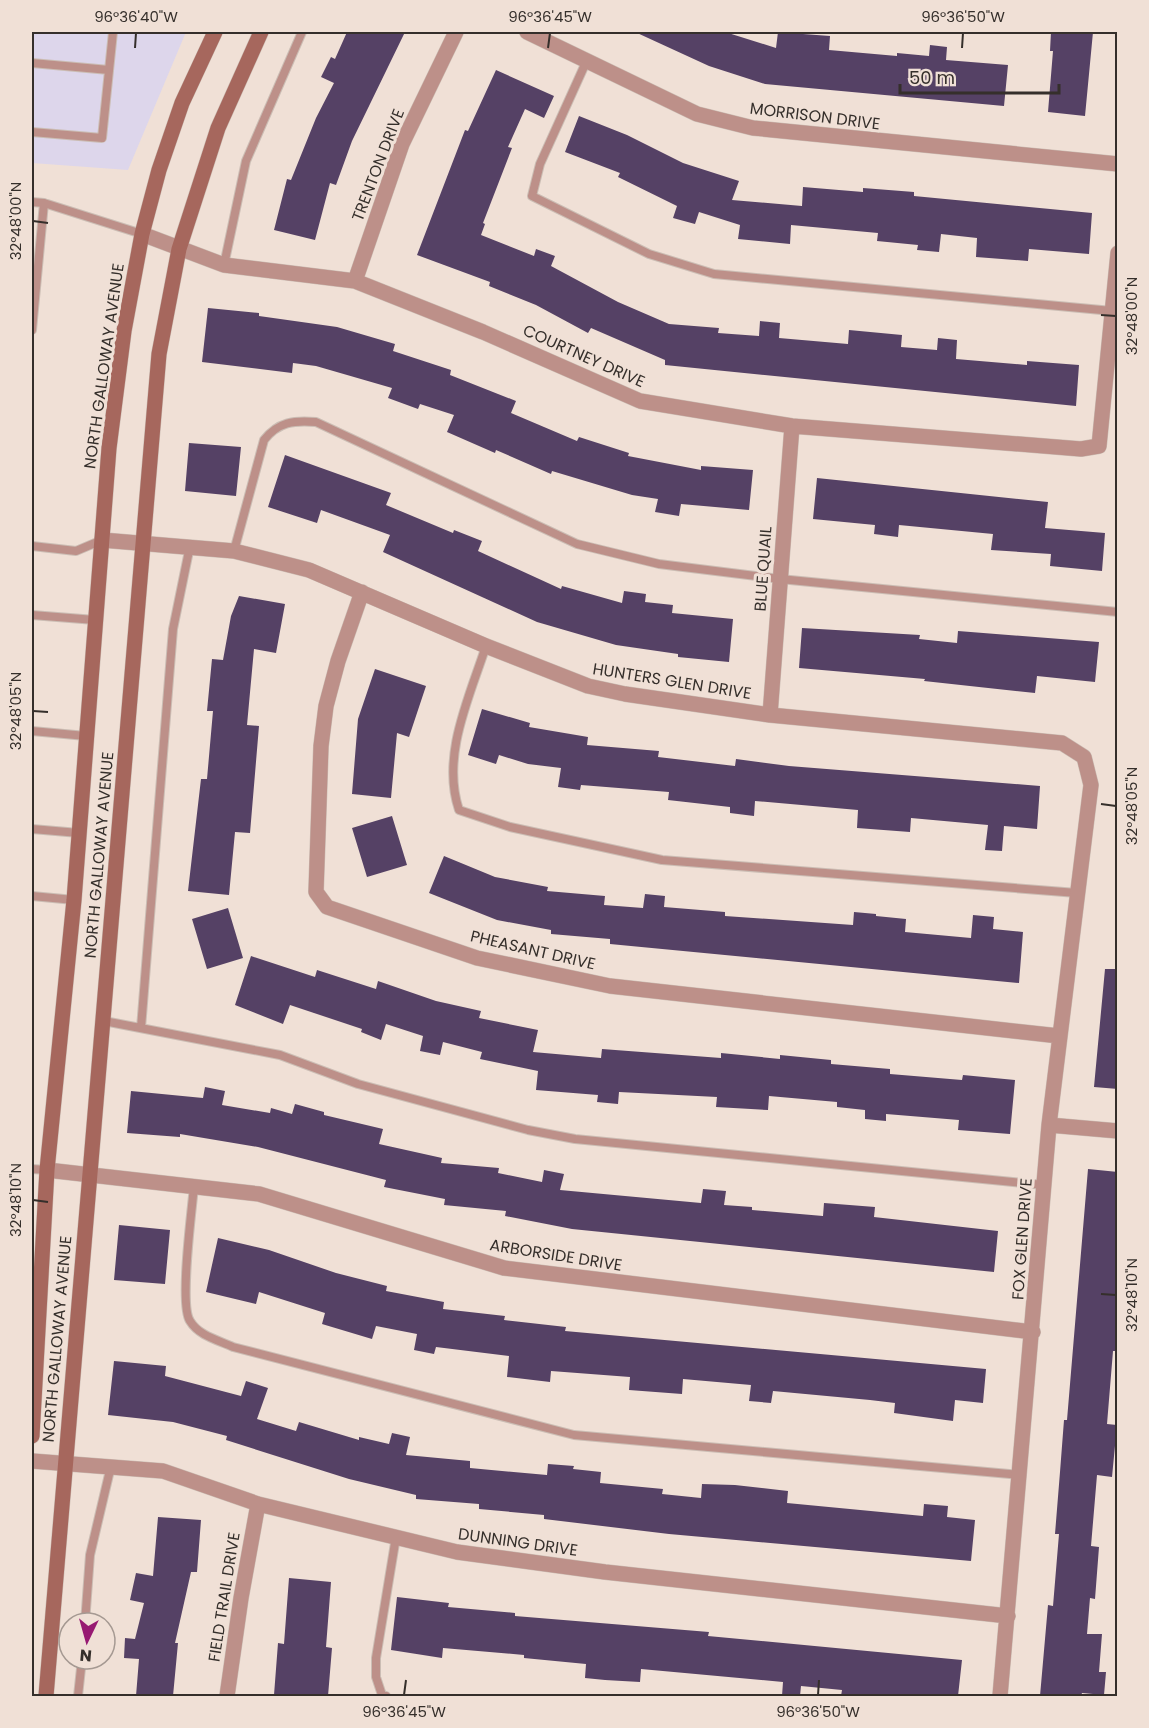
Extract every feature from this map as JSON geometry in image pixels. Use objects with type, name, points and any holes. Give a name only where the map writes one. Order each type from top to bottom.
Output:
[{"type":"main road","name":"NORTH GALLOWAY AVENUE","points":[[32,1436],[39,1170],[74,900],[109,448],[124,331],[142,234],[159,170],[182,103],[215,32]]},
{"type":"main road","name":"NORTH GALLOWAY AVENUE","points":[[46,1696],[159,354],[179,249],[218,128],[261,32]]},
{"type":"street","name":"TRENTON DRIVE","points":[[355,281],[402,144],[456,32]]},
{"type":"street","name":"MORRISON DRIVE","points":[[527,32],[697,114],[753,128],[1118,164]]},
{"type":"street","name":"COURTNEY DRIVE","points":[[142,234],[224,265],[355,281],[483,332],[640,401],[792,426],[1069,448],[1099,446],[1112,311]]},
{"type":"street","points":[[1112,311],[1118,253]]},
{"type":"street","name":"BLUE QUAIL","points":[[770,715],[792,426]]},
{"type":"street","name":"HUNTERS GLEN DRIVE","points":[[102,540],[234,551],[309,570],[486,646],[588,686],[625,694],[770,715],[1062,743],[1084,757],[1091,786]]},
{"type":"street","name":"PHEASANT DRIVE","points":[[362,592],[329,695],[321,746],[316,892],[327,907],[477,958],[610,986],[1059,1036]]},
{"type":"street","name":"FOX GLEN DRIVE","points":[[1000,1696],[1021,1475],[1049,1125],[1091,786]]},
{"type":"street","points":[[1049,1125],[1118,1131]]},
{"type":"street","name":"ARBORSIDE DRIVE","points":[[39,1170],[89,1173],[259,1194],[504,1268],[1033,1332]]},
{"type":"street","name":"DUNNING DRIVE","points":[[32,1461],[163,1471],[258,1504],[457,1552],[605,1572],[1008,1616]]},
{"type":"street","name":"FIELD TRAIL DRIVE","points":[[227,1696],[258,1504]]},
{"type":"lane","points":[[32,132],[102,138],[113,32]]},
{"type":"lane","points":[[224,265],[246,161],[302,32]]},
{"type":"lane","points":[[587,60],[540,164],[532,196],[574,219],[650,254],[714,274],[1112,311]]},
{"type":"lane","points":[[32,63],[109,70]]},
{"type":"lane","points":[[32,202],[44,203],[142,234]]},
{"type":"lane","points":[[32,330],[44,203]]},
{"type":"lane","points":[[234,551],[264,440],[272,429],[284,423],[316,422],[577,544],[659,564],[780,579],[1118,612]]},
{"type":"lane","points":[[32,546],[76,551],[102,540]]},
{"type":"lane","points":[[141,1028],[172,629],[190,546]]},
{"type":"lane","points":[[32,615],[95,620]]},
{"type":"lane","points":[[486,646],[457,739],[453,792],[459,810],[510,827],[662,860],[1077,893]]},
{"type":"lane","points":[[32,731],[86,736]]},
{"type":"lane","points":[[32,828],[79,833]]},
{"type":"lane","points":[[32,896],[74,900]]},
{"type":"lane","points":[[104,1021],[280,1055],[358,1084],[528,1130],[575,1139],[1044,1185]]},
{"type":"lane","points":[[194,1186],[185,1297],[188,1319],[201,1333],[233,1347],[574,1435],[1021,1475]]},
{"type":"lane","points":[[86,1611],[90,1555],[111,1466]]},
{"type":"lane","points":[[386,1696],[382,1695],[376,1677],[376,1658],[396,1538]]},
{"type":"lane","points":[[78,1696],[81,1671]]},
{"type":"shaded area","points":[[32,32],[186,32],[128,170],[32,163]]},
{"type":"building","points":[[347,32],[405,32],[352,141],[336,185],[330,183],[315,240],[274,230],[287,179],[291,180],[316,118],[334,83],[321,77],[331,57],[335,59]]},
{"type":"building","points":[[635,32],[725,32],[776,48],[778,32],[803,32],[803,34],[830,36],[829,50],[897,56],[897,53],[929,56],[930,45],[947,47],[946,60],[1008,65],[1004,106],[765,84],[709,66]]},
{"type":"building","points":[[1051,32],[1093,32],[1085,116],[1048,112],[1053,51],[1050,51]]},
{"type":"building","points":[[496,70],[554,96],[544,118],[525,109],[508,147],[512,148],[483,223],[485,224],[481,235],[534,256],[536,249],[555,256],[551,266],[618,302],[669,324],[719,328],[718,333],[759,336],[760,321],[780,323],[779,338],[848,344],[849,330],[902,335],[901,347],[937,350],[938,338],[957,340],[956,359],[1027,365],[1027,361],[1079,365],[1076,406],[665,365],[665,360],[591,328],[588,333],[536,305],[489,286],[490,282],[417,255],[465,130],[468,131]]},
{"type":"building","points":[[579,116],[627,135],[683,163],[739,181],[732,200],[802,206],[803,187],[863,192],[863,188],[914,192],[914,196],[1092,213],[1089,254],[1029,249],[1028,261],[976,257],[977,238],[941,234],[939,252],[917,250],[918,245],[877,241],[878,233],[791,225],[790,244],[738,239],[740,225],[699,212],[695,224],[673,218],[677,206],[618,177],[620,173],[565,152]]},
{"type":"building","points":[[208,308],[259,313],[259,316],[337,327],[395,344],[393,351],[451,370],[450,375],[516,401],[511,413],[577,441],[579,437],[629,453],[628,456],[701,470],[701,466],[753,470],[749,510],[681,504],[679,516],[655,512],[658,499],[632,495],[552,471],[551,474],[447,432],[454,415],[420,404],[418,409],[388,398],[392,388],[316,366],[293,363],[292,373],[202,362]]},
{"type":"building","points":[[189,443],[241,447],[236,496],[185,491]]},
{"type":"building","points":[[285,455],[391,493],[386,505],[453,533],[454,530],[482,541],[478,551],[561,589],[562,586],[622,603],[624,591],[646,594],[645,602],[673,605],[672,613],[733,619],[729,662],[678,657],[678,654],[616,645],[537,622],[383,552],[390,535],[321,510],[317,523],[268,507]]},
{"type":"building","points":[[817,478],[1048,502],[1045,528],[1105,533],[1102,571],[1050,566],[1051,554],[991,550],[993,534],[899,525],[898,537],[874,534],[875,525],[813,519]]},
{"type":"building","points":[[239,596],[285,604],[276,653],[254,649],[247,725],[259,726],[250,833],[235,832],[229,895],[188,891],[201,779],[207,779],[213,711],[207,711],[212,659],[223,660],[231,616]]},
{"type":"building","points":[[802,628],[920,635],[919,639],[957,643],[958,631],[1099,642],[1095,682],[1037,676],[1035,693],[924,681],[925,679],[799,668]]},
{"type":"building","points":[[375,669],[426,686],[409,737],[397,733],[391,798],[352,794],[358,719]]},
{"type":"building","points":[[482,709],[530,723],[529,727],[588,737],[587,745],[659,751],[658,757],[735,766],[736,759],[789,766],[1040,786],[1037,829],[1004,826],[1002,851],[985,850],[988,825],[911,818],[910,832],[857,828],[858,810],[755,801],[754,816],[730,813],[730,807],[668,800],[669,792],[581,785],[580,790],[558,787],[561,768],[528,764],[499,755],[496,764],[468,755]]},
{"type":"building","points":[[392,816],[407,865],[367,877],[352,828]]},
{"type":"building","points":[[444,856],[495,877],[548,887],[547,891],[605,896],[604,905],[643,908],[645,894],[665,896],[664,907],[725,912],[725,916],[853,925],[854,912],[906,919],[905,932],[971,938],[973,915],[994,917],[993,929],[1023,932],[1019,983],[610,944],[610,939],[551,934],[551,930],[497,920],[429,893]]},
{"type":"building","points":[[228,908],[243,958],[207,969],[192,919]]},
{"type":"building","points":[[251,956],[315,977],[317,970],[376,989],[378,981],[436,1001],[481,1011],[479,1018],[538,1030],[533,1052],[601,1058],[602,1049],[721,1058],[721,1053],[780,1059],[780,1055],[831,1060],[831,1064],[890,1069],[890,1074],[962,1080],[963,1075],[1015,1080],[1010,1134],[958,1130],[959,1120],[886,1114],[886,1121],[865,1119],[865,1110],[837,1107],[837,1102],[769,1096],[768,1110],[716,1107],[717,1097],[619,1092],[618,1104],[597,1102],[598,1095],[536,1090],[538,1071],[480,1059],[482,1052],[443,1042],[440,1055],[420,1051],[423,1036],[386,1024],[381,1040],[361,1032],[362,1029],[290,1005],[283,1024],[235,1005]]},
{"type":"building","points":[[1105,969],[1118,969],[1118,1089],[1094,1087]]},
{"type":"building","points":[[205,1087],[225,1091],[222,1105],[270,1113],[271,1108],[292,1114],[295,1104],[324,1112],[324,1115],[383,1129],[379,1144],[442,1158],[441,1163],[499,1168],[498,1173],[542,1182],[544,1170],[564,1174],[560,1190],[701,1203],[703,1189],[726,1191],[724,1205],[752,1207],[752,1210],[823,1216],[824,1203],[875,1207],[874,1217],[998,1231],[994,1272],[572,1229],[505,1216],[506,1211],[444,1205],[445,1199],[384,1187],[386,1180],[258,1147],[180,1134],[180,1137],[127,1133],[131,1091],[203,1098]]},
{"type":"building","points":[[1088,1169],[1118,1172],[1118,1351],[1113,1351],[1107,1424],[1117,1425],[1112,1477],[1097,1475],[1091,1546],[1099,1547],[1095,1599],[1090,1598],[1087,1634],[1102,1634],[1099,1672],[1106,1672],[1104,1695],[1082,1693],[1081,1696],[1040,1696],[1048,1605],[1053,1606],[1059,1534],[1055,1534],[1064,1420],[1067,1420]]},
{"type":"building","points":[[119,1225],[170,1230],[165,1284],[114,1280]]},
{"type":"building","points":[[218,1238],[269,1250],[336,1273],[387,1286],[386,1291],[444,1302],[443,1309],[505,1316],[504,1320],[566,1327],[565,1331],[986,1369],[983,1403],[955,1400],[953,1421],[894,1413],[895,1403],[870,1400],[773,1391],[771,1403],[749,1401],[751,1385],[683,1379],[682,1394],[629,1390],[630,1377],[551,1371],[550,1382],[507,1377],[509,1356],[436,1347],[434,1354],[414,1350],[417,1334],[376,1326],[372,1339],[322,1324],[325,1313],[259,1292],[256,1304],[206,1292]]},
{"type":"building","points":[[114,1361],[166,1366],[165,1376],[241,1396],[246,1381],[268,1388],[257,1419],[296,1431],[299,1422],[359,1440],[359,1437],[389,1444],[392,1433],[410,1437],[406,1455],[470,1461],[470,1468],[547,1475],[548,1464],[574,1466],[573,1469],[601,1472],[600,1483],[663,1489],[662,1494],[701,1498],[702,1484],[735,1485],[788,1491],[787,1503],[923,1516],[924,1504],[948,1506],[947,1517],[975,1520],[971,1561],[669,1534],[544,1519],[544,1515],[479,1509],[479,1504],[416,1499],[416,1495],[349,1479],[226,1440],[227,1436],[173,1422],[108,1415]]},
{"type":"building","points":[[158,1517],[201,1520],[197,1572],[191,1572],[175,1643],[178,1643],[173,1696],[136,1696],[139,1659],[124,1658],[125,1638],[135,1639],[144,1603],[130,1600],[136,1573],[153,1576]]},
{"type":"building","points":[[289,1578],[331,1582],[326,1647],[332,1648],[328,1696],[274,1695],[278,1643],[284,1644]]},
{"type":"building","points":[[397,1597],[449,1603],[448,1607],[515,1613],[515,1616],[709,1632],[708,1636],[962,1660],[958,1696],[841,1696],[842,1690],[801,1686],[800,1696],[782,1696],[783,1682],[641,1669],[640,1682],[605,1680],[585,1678],[586,1664],[524,1658],[524,1655],[443,1648],[442,1658],[391,1650]]}]
